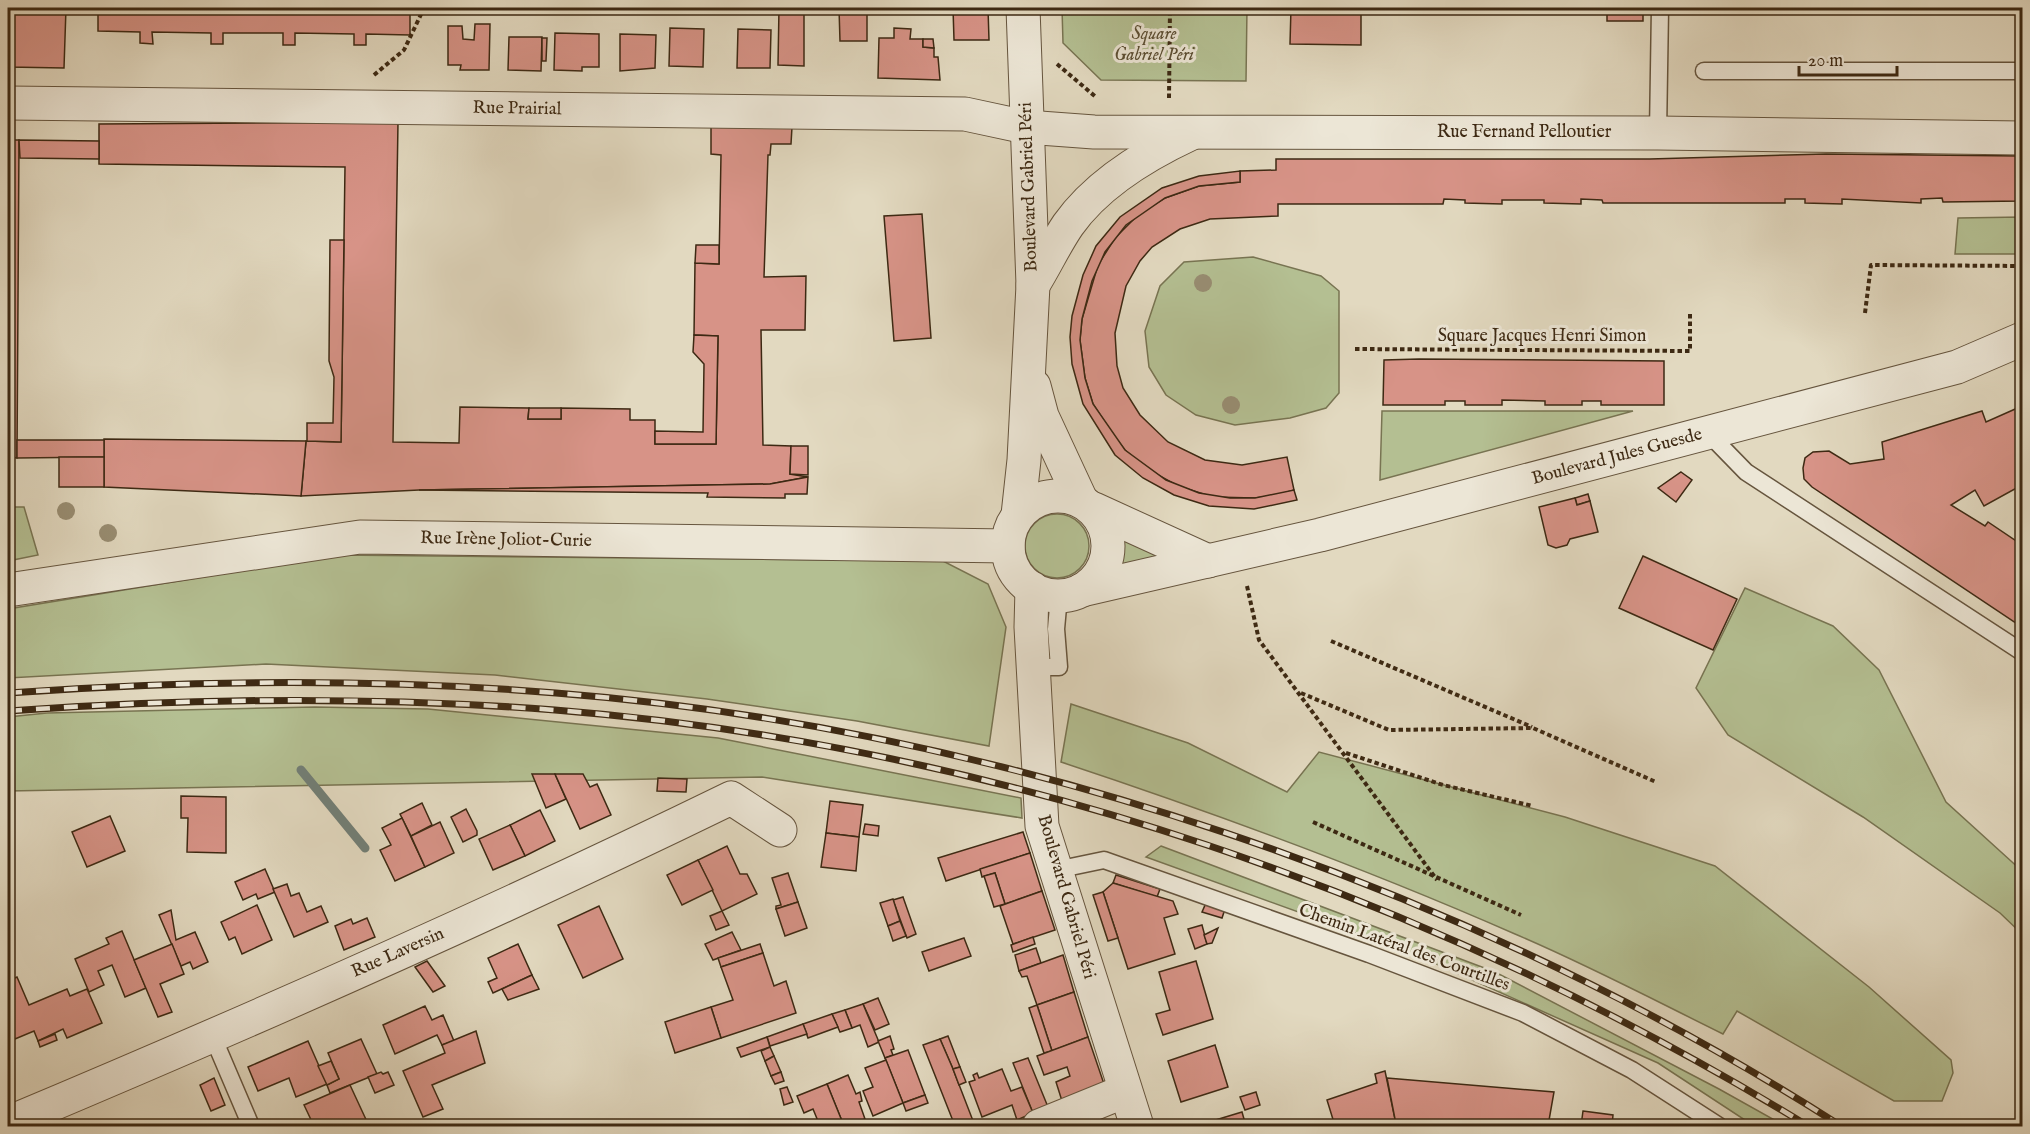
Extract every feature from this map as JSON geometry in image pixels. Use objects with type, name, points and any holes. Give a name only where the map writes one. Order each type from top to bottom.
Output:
[{"type":"street","name":"Boulevard Gabriel Péri","points":[[1008,546],[1011,529],[1018,515],[1024,460],[1033,285],[1023,8]]},
{"type":"street","name":"Rue Prairial","points":[[8,103],[965,114],[1026,127]]},
{"type":"street","name":"Rue Fernand Pelloutier","points":[[1026,127],[1094,132],[1658,133],[2022,138]]},
{"type":"street","points":[[1033,285],[1069,224],[1100,190],[1156,150],[1196,131]]},
{"type":"street","name":"Boulevard Jules Guesde","points":[[1058,592],[1320,535],[1957,367],[2022,339]]},
{"type":"street","name":"Boulevard Gabriel Péri","points":[[1029,366],[1042,417],[1088,505],[1108,553],[1097,579],[1058,592],[1032,667],[1042,826],[1137,1126]]},
{"type":"street","points":[[1018,515],[1031,503],[1047,496],[1064,495],[1208,561]]},
{"type":"street","name":"Rue Irène Joliot-Curie","points":[[8,590],[360,537],[1008,546]]},
{"type":"street","points":[[1008,546],[1011,562],[1019,577],[1058,592]]},
{"type":"street","name":"Rue Laversin","points":[[8,1123],[213,1037],[621,852],[731,798],[780,830]]},
{"type":"street","points":[[1039,1126],[1125,1091]]},
{"type":"lane","points":[[1658,133],[1660,8]]},
{"type":"lane","points":[[1704,71],[2022,71]]},
{"type":"lane","points":[[1708,433],[1746,472],[2022,652]]},
{"type":"lane","name":"Chemin Latéral des Courtilles","points":[[1056,870],[1104,860],[1369,954],[1522,1013],[1632,1070],[1719,1126]]},
{"type":"lane","points":[[213,1037],[251,1126]]},
{"type":"path","points":[[370,77],[404,50],[424,8]]},
{"type":"path","points":[[1169,98],[1170,8]]},
{"type":"path","points":[[1865,314],[1871,265],[2022,266]]},
{"type":"path","name":"Square Jacques Henri Simon","points":[[1355,349],[1690,351],[1690,312]]},
{"type":"path","points":[[1248,590],[1259,640],[1437,880]]},
{"type":"path","points":[[1331,641],[1656,782]]},
{"type":"path","points":[[1299,692],[1389,730],[1533,728]]},
{"type":"path","points":[[1345,753],[1443,785],[1533,806]]},
{"type":"path","points":[[1313,822],[1437,880],[1521,915]]},
{"type":"green space","name":"Square Gabriel Péri","points":[[1062,8],[1247,8],[1246,81],[1101,80],[1063,43]]},
{"type":"green space","points":[[2022,217],[2022,254],[1955,254],[1958,218]]},
{"type":"green space","points":[[1253,257],[1321,276],[1339,291],[1339,393],[1326,408],[1290,418],[1235,425],[1196,415],[1166,395],[1149,367],[1145,331],[1160,286],[1184,262]]},
{"type":"green space","points":[[1382,411],[1633,411],[1380,480]]},
{"type":"green space","points":[[8,507],[24,507],[38,555],[8,561]]},
{"type":"green space","points":[[1051,514],[1063,514],[1080,523],[1087,534],[1089,546],[1087,558],[1080,569],[1063,578],[1051,578],[1039,573],[1030,564],[1025,552],[1025,540],[1030,528],[1039,519]]},
{"type":"green space","points":[[1122,530],[1180,561],[1118,570]]},
{"type":"green space","points":[[337,555],[943,561],[988,584],[1006,627],[989,746],[857,721],[707,699],[495,675],[266,664],[8,678],[8,609]]},
{"type":"green space","points":[[1745,588],[1833,626],[1879,670],[1946,802],[2022,871],[2022,934],[2000,913],[1863,817],[1728,735],[1696,688]]},
{"type":"green space","points":[[1071,704],[1188,743],[1287,792],[1319,752],[1565,817],[1715,866],[1869,987],[1951,1060],[1953,1073],[1942,1101],[1894,1101],[1737,1011],[1723,1034],[1568,957],[1459,910],[1347,864],[1176,801],[1061,762]]},
{"type":"green space","points":[[315,707],[428,709],[718,738],[1021,798],[1022,818],[762,777],[8,791],[8,717],[47,713]]},
{"type":"green space","points":[[1161,846],[1495,972],[1785,1126],[1754,1126],[1658,1063],[1412,953],[1146,857]]},
{"type":"building","points":[[8,8],[66,8],[64,68],[8,67]]},
{"type":"building","points":[[98,8],[410,8],[410,35],[366,34],[366,45],[354,45],[354,34],[295,33],[295,45],[283,45],[283,33],[223,33],[223,44],[211,44],[211,33],[152,32],[153,44],[140,43],[140,32],[98,31]]},
{"type":"building","points":[[779,8],[804,8],[804,66],[778,65]]},
{"type":"building","points":[[839,8],[867,8],[867,41],[840,41]]},
{"type":"building","points":[[953,8],[988,8],[989,40],[954,40]]},
{"type":"building","points":[[1291,8],[1361,8],[1361,45],[1290,44]]},
{"type":"building","points":[[1607,8],[1643,8],[1643,21],[1607,21]]},
{"type":"building","points":[[475,24],[490,24],[489,70],[460,70],[461,65],[448,65],[448,26],[462,26],[463,39],[474,40]]},
{"type":"building","points":[[670,28],[704,29],[703,67],[669,66]]},
{"type":"building","points":[[894,28],[911,29],[910,39],[923,39],[923,47],[934,48],[934,57],[938,57],[940,80],[878,78],[879,38],[894,38]]},
{"type":"building","points":[[738,29],[771,30],[770,68],[737,68]]},
{"type":"building","points":[[555,33],[599,34],[599,67],[582,67],[582,71],[554,70]]},
{"type":"building","points":[[620,34],[656,35],[655,68],[620,71]]},
{"type":"building","points":[[509,37],[542,37],[541,71],[508,70]]},
{"type":"building","points":[[542,38],[547,38],[546,61],[542,61]]},
{"type":"building","points":[[923,39],[933,39],[934,48],[923,47]]},
{"type":"building","points":[[398,122],[393,442],[459,443],[460,407],[529,408],[528,419],[561,419],[561,408],[630,409],[630,420],[655,420],[655,444],[716,444],[718,336],[694,335],[695,263],[719,264],[721,155],[711,154],[711,126],[792,127],[791,144],[771,144],[770,155],[768,155],[764,277],[806,276],[805,330],[761,330],[763,445],[791,446],[790,474],[808,477],[770,484],[419,490],[301,496],[306,441],[341,442],[345,167],[99,164],[99,124]]},
{"type":"building","points":[[8,140],[19,140],[17,458],[8,457]]},
{"type":"building","points":[[19,140],[99,141],[99,159],[20,158]]},
{"type":"building","points":[[1826,154],[2022,156],[2022,201],[1943,202],[1942,198],[1921,199],[1921,203],[1842,199],[1842,204],[1805,203],[1805,199],[1785,199],[1785,203],[1603,203],[1602,200],[1581,199],[1581,204],[1544,203],[1544,200],[1502,200],[1502,204],[1465,203],[1465,200],[1444,199],[1443,204],[1278,204],[1278,216],[1210,219],[1180,229],[1152,247],[1140,261],[1126,286],[1115,333],[1117,366],[1123,388],[1140,415],[1168,442],[1205,460],[1242,465],[1287,457],[1294,490],[1255,498],[1213,497],[1178,486],[1149,470],[1125,450],[1093,404],[1085,378],[1080,340],[1082,319],[1098,265],[1115,238],[1140,213],[1165,198],[1199,186],[1240,182],[1240,171],[1276,170],[1276,159],[1650,159]]},
{"type":"building","points":[[1240,171],[1240,182],[1199,186],[1165,198],[1126,225],[1105,252],[1092,281],[1082,319],[1080,340],[1085,378],[1093,404],[1125,450],[1166,480],[1199,493],[1230,498],[1255,498],[1294,490],[1297,500],[1254,509],[1209,506],[1174,495],[1143,478],[1115,455],[1083,404],[1072,364],[1070,337],[1072,316],[1083,275],[1096,246],[1120,217],[1162,188],[1199,176]]},
{"type":"building","points":[[922,214],[931,338],[894,341],[884,216]]},
{"type":"building","points":[[330,240],[344,240],[341,442],[307,441],[307,423],[333,423],[334,377],[329,361]]},
{"type":"building","points":[[696,245],[719,245],[719,264],[695,263]]},
{"type":"building","points":[[694,335],[718,336],[716,444],[655,444],[655,431],[703,432],[704,364],[693,352]]},
{"type":"building","points":[[1384,360],[1664,361],[1664,405],[1601,405],[1601,401],[1582,401],[1582,405],[1545,405],[1545,401],[1502,400],[1502,405],[1465,405],[1465,401],[1445,401],[1445,405],[1383,405]]},
{"type":"building","points":[[2022,406],[2022,485],[1984,506],[1975,490],[1951,505],[1985,526],[1988,522],[2022,545],[2022,627],[1812,487],[1804,479],[1805,458],[1813,452],[1829,451],[1850,464],[1884,459],[1882,442],[1982,411],[1986,422]]},
{"type":"building","points":[[529,408],[561,408],[561,419],[528,419]]},
{"type":"building","points":[[104,439],[306,441],[301,496],[104,487]]},
{"type":"building","points":[[17,440],[104,440],[104,457],[17,458]]},
{"type":"building","points":[[791,446],[808,446],[808,475],[790,474]]},
{"type":"building","points":[[59,457],[104,457],[104,487],[59,487]]},
{"type":"building","points":[[1681,472],[1692,480],[1676,502],[1658,488]]},
{"type":"building","points":[[808,477],[807,494],[785,494],[785,498],[707,497],[708,493],[419,490],[770,484]]},
{"type":"building","points":[[1588,494],[1590,501],[1577,505],[1575,498]]},
{"type":"building","points":[[1575,498],[1577,505],[1590,501],[1598,532],[1570,539],[1567,545],[1556,548],[1548,545],[1539,507]]},
{"type":"building","points":[[1643,556],[1737,599],[1713,650],[1619,608]]},
{"type":"building","points":[[532,774],[555,774],[566,799],[546,808]]},
{"type":"building","points":[[555,774],[583,774],[590,787],[597,784],[611,815],[580,829]]},
{"type":"building","points":[[658,778],[687,779],[686,792],[657,791]]},
{"type":"building","points":[[181,796],[226,797],[226,853],[187,852],[188,818],[181,818]]},
{"type":"building","points":[[830,801],[863,805],[859,837],[826,833]]},
{"type":"building","points":[[422,803],[432,825],[411,836],[400,814]]},
{"type":"building","points":[[466,809],[477,835],[463,842],[451,817]]},
{"type":"building","points":[[540,810],[555,841],[525,856],[510,825]]},
{"type":"building","points":[[110,816],[125,851],[87,867],[72,832]]},
{"type":"building","points":[[402,818],[425,867],[395,881],[380,850],[391,845],[382,828]]},
{"type":"building","points":[[440,822],[454,853],[425,867],[411,836]]},
{"type":"building","points":[[865,824],[879,826],[878,836],[863,834]]},
{"type":"building","points":[[510,825],[525,856],[493,870],[479,839]]},
{"type":"building","points":[[1023,832],[1030,853],[946,881],[938,858]]},
{"type":"building","points":[[826,833],[859,837],[856,871],[821,867]]},
{"type":"building","points":[[727,846],[740,874],[747,874],[757,894],[722,911],[698,860]]},
{"type":"building","points":[[1030,853],[1042,891],[1005,904],[995,873],[982,877],[980,869]]},
{"type":"building","points":[[698,860],[713,890],[682,905],[667,875]]},
{"type":"building","points":[[265,869],[275,892],[258,899],[256,894],[243,900],[235,882]]},
{"type":"building","points":[[788,873],[798,902],[776,909],[776,906],[781,905],[772,878]]},
{"type":"building","points":[[995,873],[1005,904],[994,907],[984,876]]},
{"type":"building","points":[[1116,875],[1160,889],[1157,897],[1113,883]]},
{"type":"building","points":[[1113,883],[1173,901],[1178,914],[1164,918],[1175,954],[1128,969],[1103,892]]},
{"type":"building","points":[[287,884],[291,896],[299,893],[307,912],[321,906],[328,922],[294,937],[273,889]]},
{"type":"building","points":[[1042,891],[1055,930],[1013,944],[1000,906]]},
{"type":"building","points":[[1103,892],[1118,938],[1108,941],[1093,895]]},
{"type":"building","points":[[903,897],[916,934],[907,938],[893,900]]},
{"type":"building","points":[[893,899],[900,921],[888,926],[880,903]]},
{"type":"building","points":[[798,902],[807,928],[785,936],[776,909]]},
{"type":"building","points":[[1206,903],[1225,909],[1222,918],[1202,912]]},
{"type":"building","points":[[257,905],[272,940],[242,954],[235,937],[229,940],[221,922]]},
{"type":"building","points":[[599,906],[623,959],[583,978],[558,925]]},
{"type":"building","points":[[171,910],[176,940],[195,932],[208,962],[193,969],[190,962],[181,966],[159,915]]},
{"type":"building","points":[[722,911],[729,925],[716,930],[710,916]]},
{"type":"building","points":[[367,918],[375,937],[344,950],[335,926],[351,919],[353,924]]},
{"type":"building","points":[[900,921],[906,936],[893,941],[888,926]]},
{"type":"building","points":[[1202,925],[1207,944],[1195,949],[1188,929]]},
{"type":"building","points":[[1218,928],[1212,943],[1207,944],[1204,935]]},
{"type":"building","points":[[122,931],[146,988],[125,997],[112,965],[98,971],[104,985],[89,992],[75,959],[109,944],[106,938]]},
{"type":"building","points":[[732,932],[741,950],[713,960],[705,944]]},
{"type":"building","points":[[1033,937],[1035,944],[1013,952],[1011,945]]},
{"type":"building","points":[[964,938],[971,956],[929,971],[922,952]]},
{"type":"building","points":[[172,944],[184,974],[160,984],[172,1012],[158,1017],[134,960]]},
{"type":"building","points":[[518,944],[532,975],[493,993],[488,982],[497,978],[488,958]]},
{"type":"building","points":[[760,944],[763,953],[721,967],[718,958]]},
{"type":"building","points":[[1036,948],[1041,963],[1019,971],[1015,955]]},
{"type":"building","points":[[763,953],[774,986],[786,981],[796,1013],[721,1038],[711,1007],[733,1000],[721,967]]},
{"type":"building","points":[[1063,955],[1074,992],[1037,1005],[1027,976],[1022,977],[1019,971]]},
{"type":"building","points":[[427,961],[445,986],[433,992],[415,967]]},
{"type":"building","points":[[1196,961],[1213,1019],[1163,1035],[1156,1014],[1170,1010],[1159,972]]},
{"type":"building","points":[[532,975],[539,989],[508,1000],[502,989]]},
{"type":"building","points":[[17,977],[29,1005],[67,989],[70,996],[87,989],[102,1023],[67,1038],[63,1029],[38,1041],[34,1031],[15,1039],[8,1023],[8,981]]},
{"type":"building","points":[[1074,992],[1088,1037],[1052,1051],[1037,1005]]},
{"type":"building","points":[[878,998],[889,1024],[875,1030],[863,1004]]},
{"type":"building","points":[[863,1004],[879,1042],[868,1047],[860,1025],[852,1028],[845,1010]]},
{"type":"building","points":[[1037,1005],[1052,1051],[1044,1053],[1029,1008]]},
{"type":"building","points":[[425,1006],[432,1020],[443,1015],[454,1041],[442,1045],[437,1035],[395,1054],[383,1025]]},
{"type":"building","points":[[711,1007],[721,1038],[675,1053],[665,1022]]},
{"type":"building","points":[[845,1010],[852,1028],[840,1032],[832,1014]]},
{"type":"building","points":[[832,1014],[838,1027],[808,1038],[803,1024]]},
{"type":"building","points":[[803,1024],[807,1034],[770,1046],[767,1037]]},
{"type":"building","points":[[476,1031],[485,1063],[432,1085],[443,1109],[423,1117],[403,1071],[445,1053],[442,1045]]},
{"type":"building","points":[[55,1034],[57,1040],[40,1047],[38,1041]]},
{"type":"building","points":[[890,1036],[894,1049],[891,1050],[893,1055],[885,1058],[878,1041]]},
{"type":"building","points":[[948,1036],[960,1067],[953,1069],[940,1039]]},
{"type":"building","points":[[767,1037],[770,1047],[741,1057],[737,1048]]},
{"type":"building","points":[[1088,1037],[1104,1084],[1062,1101],[1056,1082],[1070,1076],[1067,1067],[1044,1075],[1037,1056]]},
{"type":"building","points":[[361,1039],[377,1074],[330,1093],[327,1085],[339,1079],[328,1053]]},
{"type":"building","points":[[940,1039],[975,1126],[955,1126],[923,1045]]},
{"type":"building","points":[[308,1041],[327,1084],[296,1097],[289,1078],[258,1091],[248,1067]]},
{"type":"building","points":[[1215,1045],[1228,1087],[1181,1102],[1168,1061]]},
{"type":"building","points":[[770,1047],[774,1056],[765,1061],[761,1051]]},
{"type":"building","points":[[908,1050],[925,1095],[903,1103],[885,1058]]},
{"type":"building","points":[[774,1056],[781,1072],[771,1076],[765,1061]]},
{"type":"building","points":[[1028,1058],[1048,1107],[1033,1113],[1013,1063]]},
{"type":"building","points":[[886,1060],[903,1103],[873,1116],[863,1091],[873,1087],[865,1068]]},
{"type":"building","points":[[331,1061],[339,1079],[327,1085],[318,1066]]},
{"type":"building","points":[[960,1067],[966,1082],[959,1085],[953,1069]]},
{"type":"building","points":[[1002,1069],[1011,1091],[1022,1087],[1033,1113],[1017,1120],[1012,1105],[982,1117],[969,1082],[975,1080],[973,1075],[977,1073],[979,1078]]},
{"type":"building","points":[[1385,1071],[1396,1124],[1335,1126],[1327,1100],[1377,1083],[1375,1074]]},
{"type":"building","points":[[381,1072],[383,1074],[388,1072],[394,1085],[375,1093],[368,1077]]},
{"type":"building","points":[[781,1072],[784,1081],[775,1084],[771,1076]]},
{"type":"building","points":[[848,1075],[856,1094],[860,1092],[862,1101],[859,1102],[865,1119],[844,1126],[827,1084]]},
{"type":"building","points":[[214,1078],[225,1105],[211,1111],[200,1085]]},
{"type":"building","points":[[1387,1078],[1554,1092],[1548,1126],[1390,1126],[1396,1124]]},
{"type":"building","points":[[827,1084],[844,1126],[820,1126],[813,1109],[804,1113],[797,1096]]},
{"type":"building","points":[[350,1085],[369,1126],[314,1126],[304,1105]]},
{"type":"building","points":[[787,1087],[793,1102],[784,1105],[780,1089]]},
{"type":"building","points":[[1256,1092],[1260,1105],[1245,1110],[1240,1097]]},
{"type":"building","points":[[925,1095],[928,1103],[906,1111],[903,1103]]},
{"type":"building","points":[[1583,1111],[1613,1115],[1612,1126],[1581,1126]]},
{"type":"building","points":[[1242,1112],[1246,1126],[1199,1125]]},
{"type":"waterway","points":[[301,770],[365,848]]},
{"type":"railway","points":[[8,693],[145,685],[282,682],[487,688],[556,693],[724,712],[892,742],[1059,782],[1225,833],[1387,893],[1545,962],[1696,1040],[1841,1126]]},
{"type":"railway","points":[[8,711],[145,703],[281,700],[486,705],[720,728],[884,757],[1046,796],[1206,844],[1362,902],[1515,968],[1664,1043],[1808,1126]]}]
